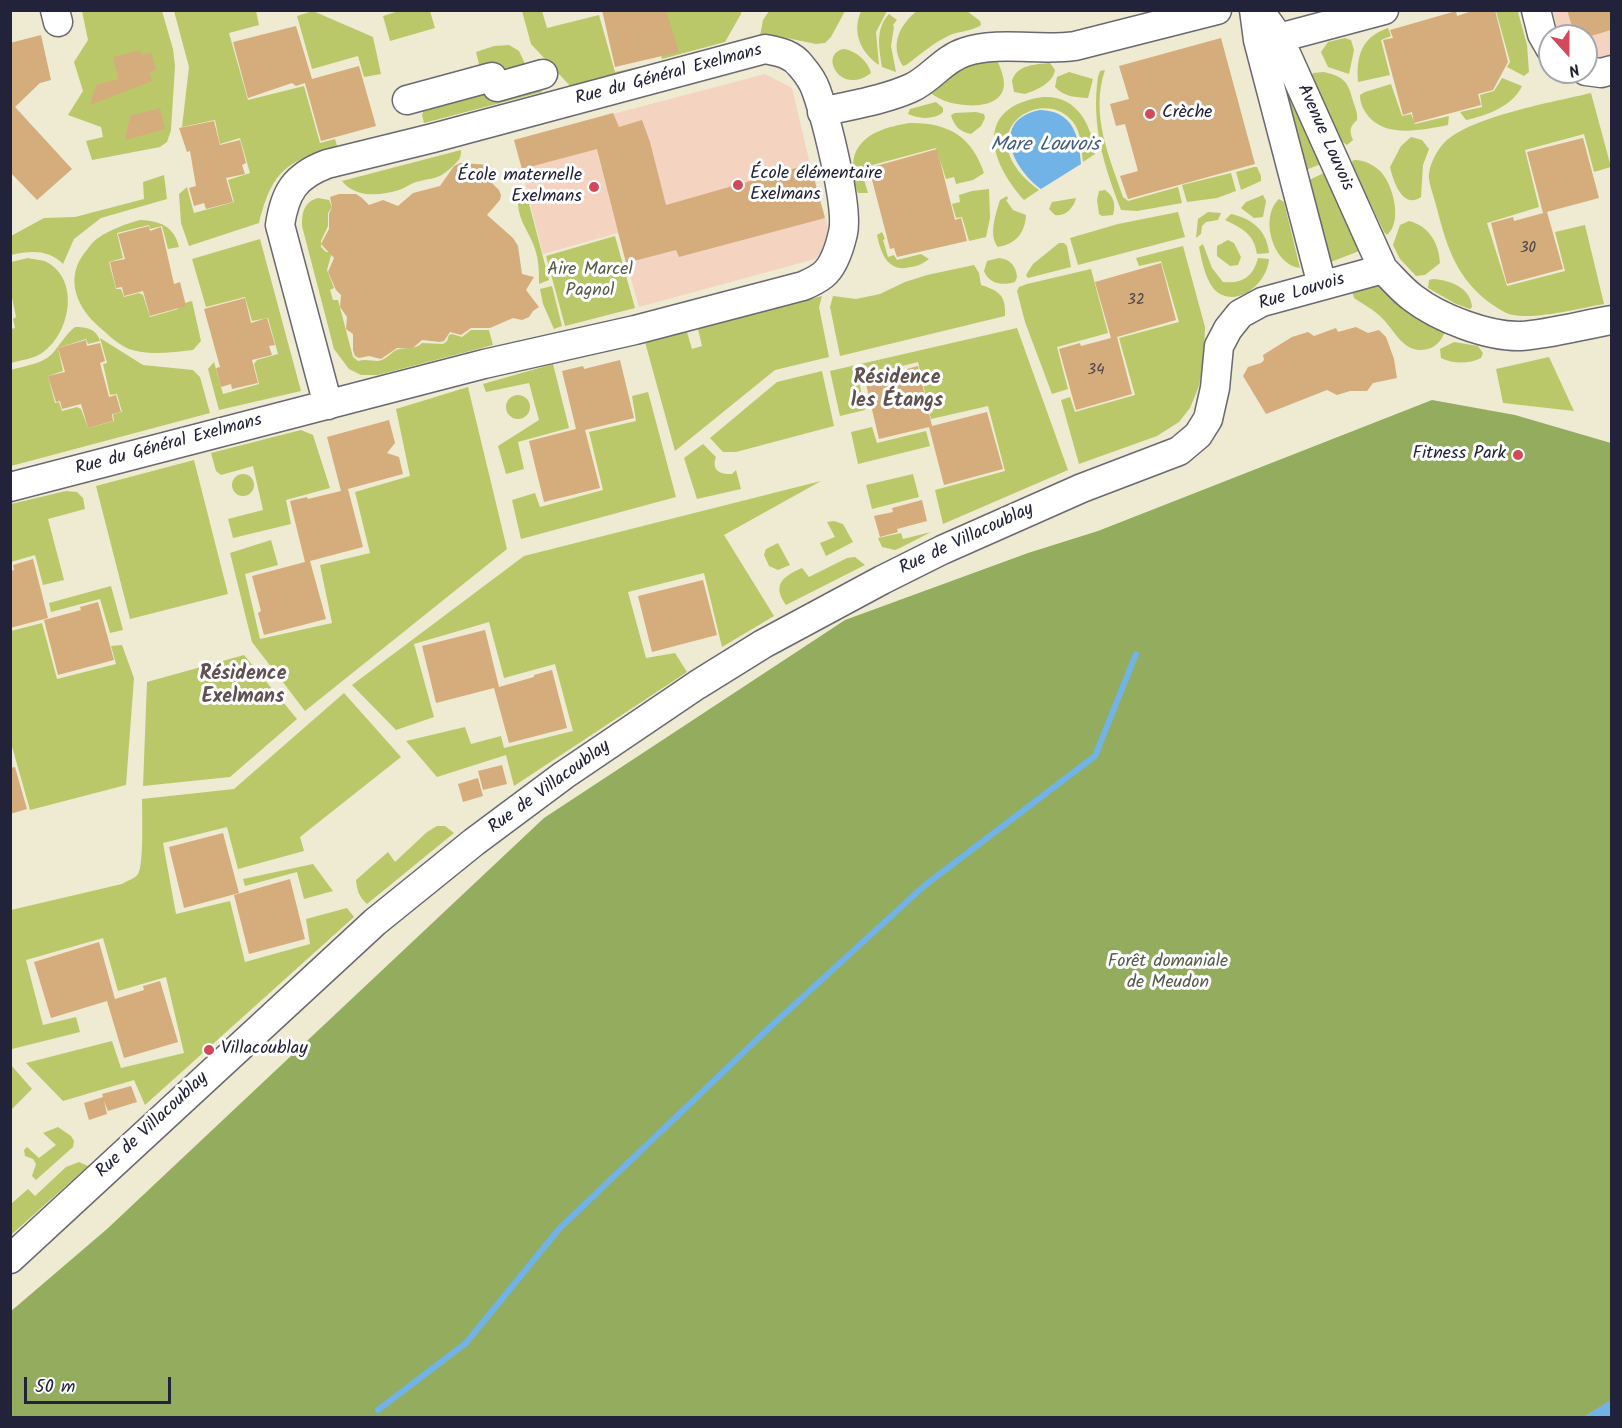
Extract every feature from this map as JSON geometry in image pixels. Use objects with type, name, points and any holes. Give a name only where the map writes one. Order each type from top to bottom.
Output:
[{"type":"street","points":[[822,112],[913,87],[948,60],[965,52],[991,47],[1054,49],[1075,46],[1217,10]]},
{"type":"street","name":"Avenue Louvois","points":[[1254,10],[1383,269]]},
{"type":"street","name":"Avenue Louvois","points":[[1259,10],[1269,40],[1322,285]]},
{"type":"street","points":[[1269,40],[1384,10]]},
{"type":"street","name":"Rue du Général Exelmans","points":[[10,487],[804,286],[825,274],[837,251],[844,231],[844,207],[815,88],[800,64],[790,55],[765,48],[311,170],[296,182],[288,195],[283,206],[280,225],[328,405]]},
{"type":"street","points":[[407,100],[543,74]]},
{"type":"street","points":[[1383,269],[1412,298],[1431,310],[1473,327],[1500,334],[1519,336],[1536,334],[1611,320]]},
{"type":"street","name":"Rue Louvois","points":[[1179,451],[1198,435],[1208,419],[1215,388],[1220,346],[1228,329],[1240,314],[1262,302],[1383,269]]},
{"type":"street","name":"Rue de Villacoublay","points":[[10,1259],[375,922],[474,842],[564,775],[697,685],[763,644],[882,580],[942,550],[1071,493],[1179,451]]},
{"type":"shaded area","points":[[1553,11],[1611,11],[1611,56],[1598,59],[1598,24],[1556,24]]},
{"type":"shaded area","name":"École élémentaire Exelmans","points":[[765,74],[792,88],[829,231],[825,249],[815,259],[639,307],[618,233],[543,254],[514,140]]},
{"type":"green space","points":[[402,10],[430,11],[435,28],[390,41],[383,16]]},
{"type":"green space","points":[[918,10],[967,11],[980,21],[981,25],[944,38],[903,66],[897,50],[898,35],[906,22]]},
{"type":"green space","points":[[82,11],[162,11],[173,49],[175,66],[171,130],[167,142],[160,147],[92,160],[86,141],[103,137],[101,127],[68,115],[83,91],[74,62],[88,40]]},
{"type":"green space","points":[[174,11],[256,11],[259,25],[229,33],[248,100],[304,86],[320,143],[335,139],[338,149],[306,158],[294,163],[284,171],[270,191],[259,223],[189,246],[181,223],[179,194],[187,187],[194,213],[234,202],[228,180],[250,173],[240,138],[220,144],[215,120],[182,127],[189,67]]},
{"type":"green space","points":[[313,11],[373,37],[381,74],[364,77],[358,56],[312,69],[297,16]]},
{"type":"green space","points":[[522,11],[542,11],[547,28],[599,15],[615,72],[647,65],[648,69],[572,88],[531,44]]},
{"type":"green space","points":[[666,11],[741,11],[741,14],[725,42],[662,59],[658,44]]},
{"type":"green space","points":[[769,11],[845,11],[831,37],[825,43],[816,44],[777,36],[760,36],[763,20]]},
{"type":"green space","points":[[861,11],[887,11],[876,32],[879,65],[867,54],[860,41],[857,26]]},
{"type":"green space","points":[[1496,11],[1518,12],[1527,45],[1529,72],[1524,76],[1507,67],[1510,62]]},
{"type":"green space","points":[[889,14],[897,20],[893,25],[891,46],[896,72],[882,67],[880,53],[880,32]]},
{"type":"green space","points":[[1388,28],[1391,36],[1381,40],[1390,75],[1358,82],[1358,63],[1362,48],[1372,36]]},
{"type":"green space","points":[[1345,38],[1351,40],[1354,50],[1349,74],[1328,67],[1321,52],[1328,42]]},
{"type":"green space","points":[[509,45],[519,51],[527,68],[482,76],[476,52],[494,46]]},
{"type":"green space","points":[[844,49],[861,57],[871,73],[860,79],[850,80],[836,72],[833,58],[836,52]]},
{"type":"green space","points":[[996,57],[1004,84],[1002,93],[989,103],[961,105],[945,101],[925,89],[944,71]]},
{"type":"green space","points":[[1050,63],[1055,70],[1048,82],[1025,94],[1014,92],[1012,81],[1018,72],[1027,66]]},
{"type":"green space","points":[[1105,70],[1101,86],[1100,119],[1107,150],[1123,197],[1128,201],[1178,187],[1182,203],[1137,211],[1121,210],[1104,161],[1096,112],[1098,77],[1100,71]]},
{"type":"green space","points":[[1069,72],[1093,79],[1088,98],[1066,95],[1055,87],[1057,77]]},
{"type":"green space","points":[[1324,72],[1341,78],[1347,84],[1357,112],[1357,120],[1351,129],[1353,140],[1347,145],[1341,141],[1312,75]]},
{"type":"green space","points":[[1284,73],[1326,162],[1298,173],[1272,77]]},
{"type":"green space","points":[[1502,78],[1522,86],[1518,93],[1498,109],[1466,120],[1460,112],[1482,107],[1480,95],[1494,91]]},
{"type":"green space","points":[[481,82],[485,95],[529,83],[539,85],[542,92],[424,123],[422,115],[426,105]]},
{"type":"green space","points":[[1391,84],[1402,116],[1411,114],[1415,124],[1449,116],[1448,125],[1404,131],[1382,127],[1373,121],[1363,109],[1360,95]]},
{"type":"green space","points":[[1591,93],[1611,167],[1594,172],[1584,134],[1525,150],[1539,207],[1487,223],[1507,286],[1565,271],[1555,232],[1585,225],[1604,304],[1543,315],[1509,314],[1486,300],[1466,280],[1459,269],[1444,232],[1430,185],[1429,174],[1432,164],[1445,142],[1474,125],[1514,111]]},
{"type":"green space","points":[[1043,97],[1065,101],[1081,114],[1090,133],[1095,154],[1083,162],[1078,131],[1073,122],[1060,111],[1044,108],[1029,111],[1016,120],[1008,133],[1008,150],[1017,169],[1039,190],[1024,200],[1002,168],[996,152],[994,137],[997,123],[1006,112],[1021,103]]},
{"type":"green space","points":[[936,102],[943,108],[940,115],[921,118],[908,114],[910,109]]},
{"type":"green space","points":[[955,113],[984,114],[985,118],[981,126],[971,134],[958,128],[951,115]]},
{"type":"green space","points":[[909,123],[935,125],[956,134],[973,149],[984,173],[973,180],[956,184],[954,177],[946,179],[936,148],[865,167],[867,179],[864,180],[868,193],[858,193],[853,164],[861,143],[881,130]]},
{"type":"green space","points":[[1411,137],[1422,140],[1429,149],[1423,165],[1421,197],[1415,200],[1409,200],[1400,192],[1390,167],[1401,146]]},
{"type":"green space","points":[[461,150],[458,161],[444,174],[392,192],[361,193],[347,187],[342,181]]},
{"type":"green space","points":[[1352,161],[1375,167],[1381,172],[1389,186],[1395,213],[1392,229],[1387,235],[1353,167]]},
{"type":"green space","points":[[1257,167],[1261,181],[1241,190],[1236,172]]},
{"type":"green space","points":[[1330,170],[1367,248],[1323,265],[1301,184]]},
{"type":"green space","points":[[1231,173],[1236,191],[1217,198],[1187,202],[1182,185]]},
{"type":"green space","points":[[164,175],[167,199],[101,218],[74,239],[63,264],[51,256],[38,252],[11,255],[11,236],[44,218],[75,217],[144,199],[143,182]]},
{"type":"green space","points":[[989,189],[990,218],[986,237],[969,241],[962,217],[956,218],[952,204],[960,202],[959,195]]},
{"type":"green space","points":[[1105,190],[1114,201],[1113,215],[1099,214],[1097,200],[1099,191]]},
{"type":"green space","points":[[1263,195],[1266,201],[1263,217],[1254,218],[1241,208],[1246,202]]},
{"type":"green space","points":[[527,196],[549,280],[539,284],[536,253],[522,222],[518,204]]},
{"type":"green space","points":[[1007,196],[1006,200],[1013,210],[1026,215],[1024,227],[1015,240],[998,247],[994,237],[994,224],[1000,200]]},
{"type":"green space","points":[[318,198],[329,200],[332,207],[328,213],[328,226],[321,241],[321,247],[326,252],[332,252],[327,270],[334,288],[330,290],[333,300],[338,300],[353,357],[358,361],[378,361],[399,349],[414,347],[422,343],[443,344],[449,335],[462,337],[471,330],[489,330],[493,345],[378,375],[361,375],[349,369],[334,349],[302,226],[305,208]]},
{"type":"green space","points":[[1076,198],[1066,213],[1055,215],[1049,209],[1052,202]]},
{"type":"green space","points":[[1279,199],[1284,202],[1300,268],[1291,265],[1283,258],[1276,250],[1272,239],[1270,217]]},
{"type":"green space","points":[[1178,212],[1185,237],[1078,265],[1070,238],[1118,224]]},
{"type":"green space","points":[[1208,212],[1221,213],[1218,220],[1206,222],[1202,226],[1201,234],[1196,238],[1198,219]]},
{"type":"green space","points":[[1231,214],[1246,219],[1258,227],[1268,245],[1269,253],[1257,254],[1250,237],[1225,220]]},
{"type":"green space","points":[[140,220],[160,223],[170,229],[179,247],[168,249],[162,226],[150,229],[149,225],[117,233],[123,258],[109,262],[116,289],[121,289],[124,297],[139,293],[143,295],[150,317],[178,309],[177,305],[192,301],[201,341],[193,350],[152,353],[129,349],[96,324],[78,299],[74,280],[76,270],[90,246],[96,239],[108,232]]},
{"type":"green space","points":[[1409,221],[1427,231],[1438,249],[1440,263],[1425,275],[1416,276],[1400,259],[1393,245],[1400,225]]},
{"type":"green space","points":[[882,232],[888,257],[894,255],[897,260],[921,254],[929,259],[911,267],[891,265],[883,255],[877,235]]},
{"type":"green space","name":"Aire Marcel Pagnol","points":[[615,236],[635,308],[565,326],[546,256]]},
{"type":"green space","points":[[260,239],[301,391],[219,410],[208,369],[214,362],[223,394],[259,384],[254,364],[257,360],[278,354],[268,318],[252,321],[245,297],[206,307],[192,259]]},
{"type":"green space","points":[[1228,240],[1234,243],[1241,257],[1238,265],[1230,266],[1217,256],[1217,246]]},
{"type":"green space","points":[[1059,243],[1067,246],[1071,267],[1028,278],[1026,275],[1033,264]]},
{"type":"green space","points":[[1203,244],[1212,268],[1223,282],[1236,282],[1246,278],[1256,265],[1258,258],[1269,259],[1268,267],[1252,289],[1237,297],[1228,297],[1215,290],[1205,273],[1199,247]]},
{"type":"green space","points":[[1183,246],[1205,327],[1204,358],[1199,386],[1190,408],[1179,422],[1157,436],[1079,464],[1061,400],[1070,397],[1075,412],[1135,395],[1119,338],[1179,322],[1161,261],[1139,266],[1136,258]]},
{"type":"green space","points":[[28,258],[48,262],[59,273],[68,296],[67,309],[59,334],[51,345],[38,355],[11,363],[11,329],[15,328],[13,319],[16,317],[11,293],[11,262]]},
{"type":"green space","points":[[999,258],[1014,266],[1017,277],[1015,282],[996,283],[986,275],[984,271],[987,261]]},
{"type":"green space","points":[[974,265],[979,273],[981,285],[997,292],[1003,299],[1005,316],[840,356],[830,307],[833,296],[856,299],[880,294],[927,275]]},
{"type":"green space","points":[[1091,269],[1108,333],[1057,347],[1068,389],[1052,394],[1025,322],[1017,291],[1019,287],[1027,284]]},
{"type":"green space","points":[[1429,280],[1453,283],[1464,290],[1471,300],[1472,307],[1470,309],[1456,304],[1428,288]]},
{"type":"green space","points":[[1378,281],[1446,330],[1437,344],[1428,349],[1419,350],[1406,345],[1378,314],[1354,298],[1351,288]]},
{"type":"green space","points":[[552,286],[562,326],[554,329],[543,304],[540,289]]},
{"type":"green space","points":[[822,296],[819,307],[829,357],[775,370],[675,451],[645,342],[687,332],[692,349],[702,346],[698,329]]},
{"type":"green space","points":[[75,327],[90,330],[99,337],[100,341],[88,344],[86,339],[58,348],[63,371],[48,376],[55,403],[59,402],[62,411],[77,407],[81,409],[88,428],[114,421],[113,414],[122,412],[117,394],[110,395],[103,364],[107,363],[100,338],[143,365],[193,370],[200,377],[210,413],[11,466],[11,370],[48,357]]},
{"type":"green space","points":[[1017,328],[1068,470],[943,524],[935,490],[1005,471],[988,406],[931,419],[918,362],[858,377],[865,410],[840,416],[830,371]]},
{"type":"green space","points":[[1454,342],[1478,346],[1483,353],[1481,358],[1461,362],[1441,358],[1440,349]]},
{"type":"green space","points":[[1549,357],[1574,411],[1503,403],[1496,369]]},
{"type":"green space","points":[[553,364],[569,428],[518,442],[524,469],[506,474],[498,446],[539,420],[529,383],[486,392],[483,384]]},
{"type":"green space","points":[[822,371],[834,426],[736,452],[723,452],[710,438],[777,382]]},
{"type":"green space","points":[[468,387],[507,549],[305,711],[252,642],[230,553],[271,540],[278,565],[245,574],[260,639],[332,623],[320,565],[370,553],[355,492],[410,476],[396,409]]},
{"type":"green space","points":[[648,392],[676,497],[521,539],[512,500],[535,493],[540,507],[603,490],[589,432],[636,421],[632,396]]},
{"type":"green space","points":[[518,395],[527,398],[530,407],[527,416],[518,419],[509,416],[506,407],[509,398]]},
{"type":"green space","name":"Forêt domaniale de Meudon","points":[[1432,400],[1515,415],[1611,443],[1612,1400],[1584,1417],[11,1417],[10,1312],[107,1229],[544,818],[845,620],[1028,553],[1098,531]]},
{"type":"green space","points":[[872,427],[877,443],[926,431],[930,446],[858,464],[851,432]]},
{"type":"green space","points":[[301,430],[313,435],[330,488],[286,500],[291,524],[233,538],[228,519],[263,510],[253,466],[221,475],[216,471],[211,453]]},
{"type":"green space","points":[[703,444],[716,457],[715,465],[718,471],[732,474],[736,470],[741,489],[697,499],[684,458]]},
{"type":"green space","points":[[194,460],[228,594],[130,619],[96,486]]},
{"type":"green space","points":[[243,474],[251,477],[254,485],[251,493],[243,496],[235,493],[232,485],[235,477]]},
{"type":"green space","points":[[913,474],[919,497],[872,509],[866,485]]},
{"type":"green space","points":[[821,481],[724,535],[774,616],[722,647],[704,573],[628,592],[646,658],[675,653],[687,672],[514,786],[506,755],[437,777],[406,741],[465,727],[471,744],[501,736],[504,748],[573,731],[555,664],[504,678],[489,622],[414,644],[434,717],[396,730],[352,685],[524,556]]},
{"type":"green space","points":[[66,491],[77,492],[83,498],[85,509],[48,519],[64,580],[43,585],[35,555],[11,562],[11,504]]},
{"type":"green space","points":[[834,521],[843,524],[853,542],[826,556],[820,543],[835,537],[827,522]]},
{"type":"green space","points":[[931,532],[895,550],[882,547],[878,538],[901,533],[903,539]]},
{"type":"green space","points":[[778,543],[790,565],[778,570],[769,566],[764,555],[766,549]]},
{"type":"green space","points":[[855,557],[865,565],[786,605],[780,586],[790,574],[802,568],[809,577],[847,558]]},
{"type":"green space","points":[[111,586],[123,630],[110,633],[100,599],[51,612],[49,603]]},
{"type":"green space","points":[[42,623],[57,679],[116,664],[111,646],[122,645],[134,678],[126,785],[30,810],[11,743],[11,631]]},
{"type":"green space","points":[[244,655],[297,719],[230,777],[143,786],[147,682]]},
{"type":"green space","points":[[344,693],[401,757],[300,837],[304,851],[238,869],[227,827],[163,843],[176,914],[230,901],[245,962],[310,944],[306,919],[347,908],[354,917],[145,1105],[134,1080],[63,1101],[26,1063],[112,1041],[121,1068],[184,1053],[166,977],[118,991],[103,938],[26,960],[43,1025],[76,1017],[80,1032],[12,1049],[10,1047],[11,910],[122,884],[135,877],[140,869],[141,860],[142,799],[234,789]]},
{"type":"green space","points":[[437,826],[445,826],[454,833],[367,904],[359,893],[356,880],[388,852],[395,862],[427,832]]},
{"type":"green space","points":[[313,864],[333,891],[304,899],[297,872],[245,886],[243,879]]},
{"type":"green space","points":[[11,1065],[32,1089],[11,1110]]},
{"type":"green space","points":[[58,1127],[71,1136],[74,1141],[73,1147],[36,1180],[32,1176],[36,1164],[33,1159],[25,1156],[24,1150],[27,1147],[39,1158],[56,1145],[43,1133]]},
{"type":"green space","points":[[79,1162],[88,1166],[11,1235],[11,1204],[28,1189],[35,1196],[66,1167]]},
{"type":"water","name":"Mare Louvois","points":[[1040,110],[1060,115],[1072,126],[1076,134],[1081,164],[1041,189],[1022,169],[1011,145],[1011,134],[1015,124],[1024,115]]},
{"type":"water","points":[[1611,1400],[1611,1417],[1584,1417]]},
{"type":"building","points":[[602,10],[666,10],[679,52],[615,67]]},
{"type":"building","points":[[1475,10],[1495,10],[1508,62],[1493,90],[1478,94],[1481,105],[1414,123],[1412,112],[1403,115],[1383,40],[1393,38],[1390,30],[1456,11],[1457,16]]},
{"type":"building","points":[[1567,10],[1611,10],[1611,30],[1598,34],[1598,24],[1571,24]]},
{"type":"building","points":[[296,26],[312,79],[359,66],[376,126],[321,141],[305,83],[296,86],[292,83],[248,98],[233,42]]},
{"type":"building","points":[[41,35],[51,80],[40,83],[15,107],[72,169],[37,200],[10,172],[10,43]]},
{"type":"building","name":"Crèche","points":[[1221,38],[1255,164],[1128,199],[1120,176],[1138,171],[1125,124],[1116,126],[1110,104],[1129,99],[1119,66]]},
{"type":"building","points":[[140,50],[142,55],[151,52],[156,70],[149,72],[152,81],[90,105],[96,85],[118,79],[113,57]]},
{"type":"building","points":[[160,108],[165,129],[125,140],[130,116]]},
{"type":"building","points":[[613,113],[619,127],[642,120],[666,205],[810,164],[825,218],[679,257],[676,250],[626,263],[597,149],[522,169],[514,140]]},
{"type":"building","points":[[214,121],[220,145],[240,140],[246,163],[242,165],[245,174],[226,178],[233,202],[206,209],[204,203],[194,206],[189,188],[196,186],[190,151],[187,152],[179,128]]},
{"type":"building","points":[[1583,138],[1599,198],[1543,213],[1527,152]]},
{"type":"building","points":[[937,149],[955,220],[961,218],[967,241],[897,257],[894,248],[890,249],[869,168]]},
{"type":"building","points":[[460,163],[491,165],[490,181],[501,195],[500,200],[487,215],[513,238],[518,246],[522,274],[534,277],[526,290],[539,307],[529,317],[522,320],[513,318],[490,328],[471,328],[461,335],[450,332],[444,341],[422,340],[413,348],[397,348],[381,359],[355,356],[353,334],[346,329],[347,317],[340,307],[341,295],[336,290],[328,272],[334,258],[321,244],[329,229],[329,214],[332,207],[330,197],[339,194],[356,194],[369,205],[383,200],[398,206],[413,193],[440,186],[454,166]]},
{"type":"building","points":[[1547,212],[1563,269],[1507,284],[1491,223],[1513,217],[1514,221]]},
{"type":"building","points":[[149,226],[150,231],[161,227],[174,284],[180,282],[186,306],[150,316],[143,291],[124,296],[122,287],[116,288],[110,262],[125,259],[118,234]]},
{"type":"building","points":[[1161,263],[1176,320],[1117,337],[1132,394],[1076,410],[1059,349],[1111,338],[1095,282]]},
{"type":"building","points":[[245,298],[251,323],[267,318],[275,345],[269,346],[272,355],[252,360],[258,383],[232,389],[231,384],[221,387],[216,368],[220,367],[204,309]]},
{"type":"building","points":[[1356,327],[1368,333],[1379,330],[1386,337],[1394,359],[1397,378],[1373,383],[1367,391],[1350,391],[1337,395],[1327,390],[1266,414],[1243,376],[1248,367],[1261,363],[1264,360],[1263,355],[1292,337],[1308,332],[1314,336],[1336,328],[1338,332]]},
{"type":"building","points":[[86,340],[87,346],[100,343],[105,361],[100,363],[109,397],[116,395],[121,412],[112,414],[113,421],[88,428],[81,404],[62,409],[60,401],[56,402],[48,376],[65,372],[58,348]]},
{"type":"building","points":[[620,360],[634,418],[585,430],[600,488],[544,502],[529,441],[576,429],[562,371],[583,366],[584,369]]},
{"type":"building","points":[[918,366],[932,426],[987,412],[1003,469],[944,485],[929,427],[879,439],[865,380]]},
{"type":"building","points":[[389,420],[395,443],[387,453],[399,457],[403,474],[344,490],[348,489],[363,547],[310,561],[326,619],[264,635],[258,613],[261,611],[252,576],[305,562],[290,501],[341,491],[327,437]]},
{"type":"building","points":[[922,500],[927,521],[897,529],[898,532],[880,537],[874,516],[893,512],[892,508]]},
{"type":"building","points":[[33,559],[48,618],[10,628],[10,571],[14,570],[13,565]]},
{"type":"building","points":[[703,580],[717,635],[652,652],[638,596]]},
{"type":"building","points":[[98,602],[114,660],[58,675],[44,620],[81,610],[80,607]]},
{"type":"building","points":[[485,630],[499,687],[552,670],[567,728],[509,743],[494,688],[436,703],[422,646]]},
{"type":"building","points":[[502,765],[507,784],[483,790],[478,771]]},
{"type":"building","points":[[15,767],[27,809],[10,814],[10,768]]},
{"type":"building","points":[[478,778],[483,796],[463,802],[458,784]]},
{"type":"building","points":[[223,833],[239,893],[184,908],[169,847]]},
{"type":"building","points":[[290,879],[305,939],[249,954],[234,895]]},
{"type":"building","points":[[99,942],[115,999],[144,990],[143,986],[160,981],[178,1042],[124,1058],[107,1001],[51,1018],[34,962]]},
{"type":"building","points":[[131,1086],[137,1102],[108,1111],[104,1101],[107,1114],[89,1120],[84,1103],[103,1097],[102,1094]]},
{"type":"waterway","points":[[378,1410],[466,1343],[559,1229],[769,1028],[924,886],[1095,756],[1136,654]]},
{"type":"place","name":"Crèche","points":[[1150,114]]},
{"type":"place","name":"École élémentaire Exelmans","points":[[738,185]]},
{"type":"place","name":"École maternelle Exelmans","points":[[594,187]]},
{"type":"place","name":"Fitness Park","points":[[1518,455]]},
{"type":"place","name":"Villacoublay","points":[[209,1050]]},
{"type":"district","name":"Résidence les Étangs","points":[[897,392]]},
{"type":"district","name":"Résidence Exelmans","points":[[243,688]]}]
